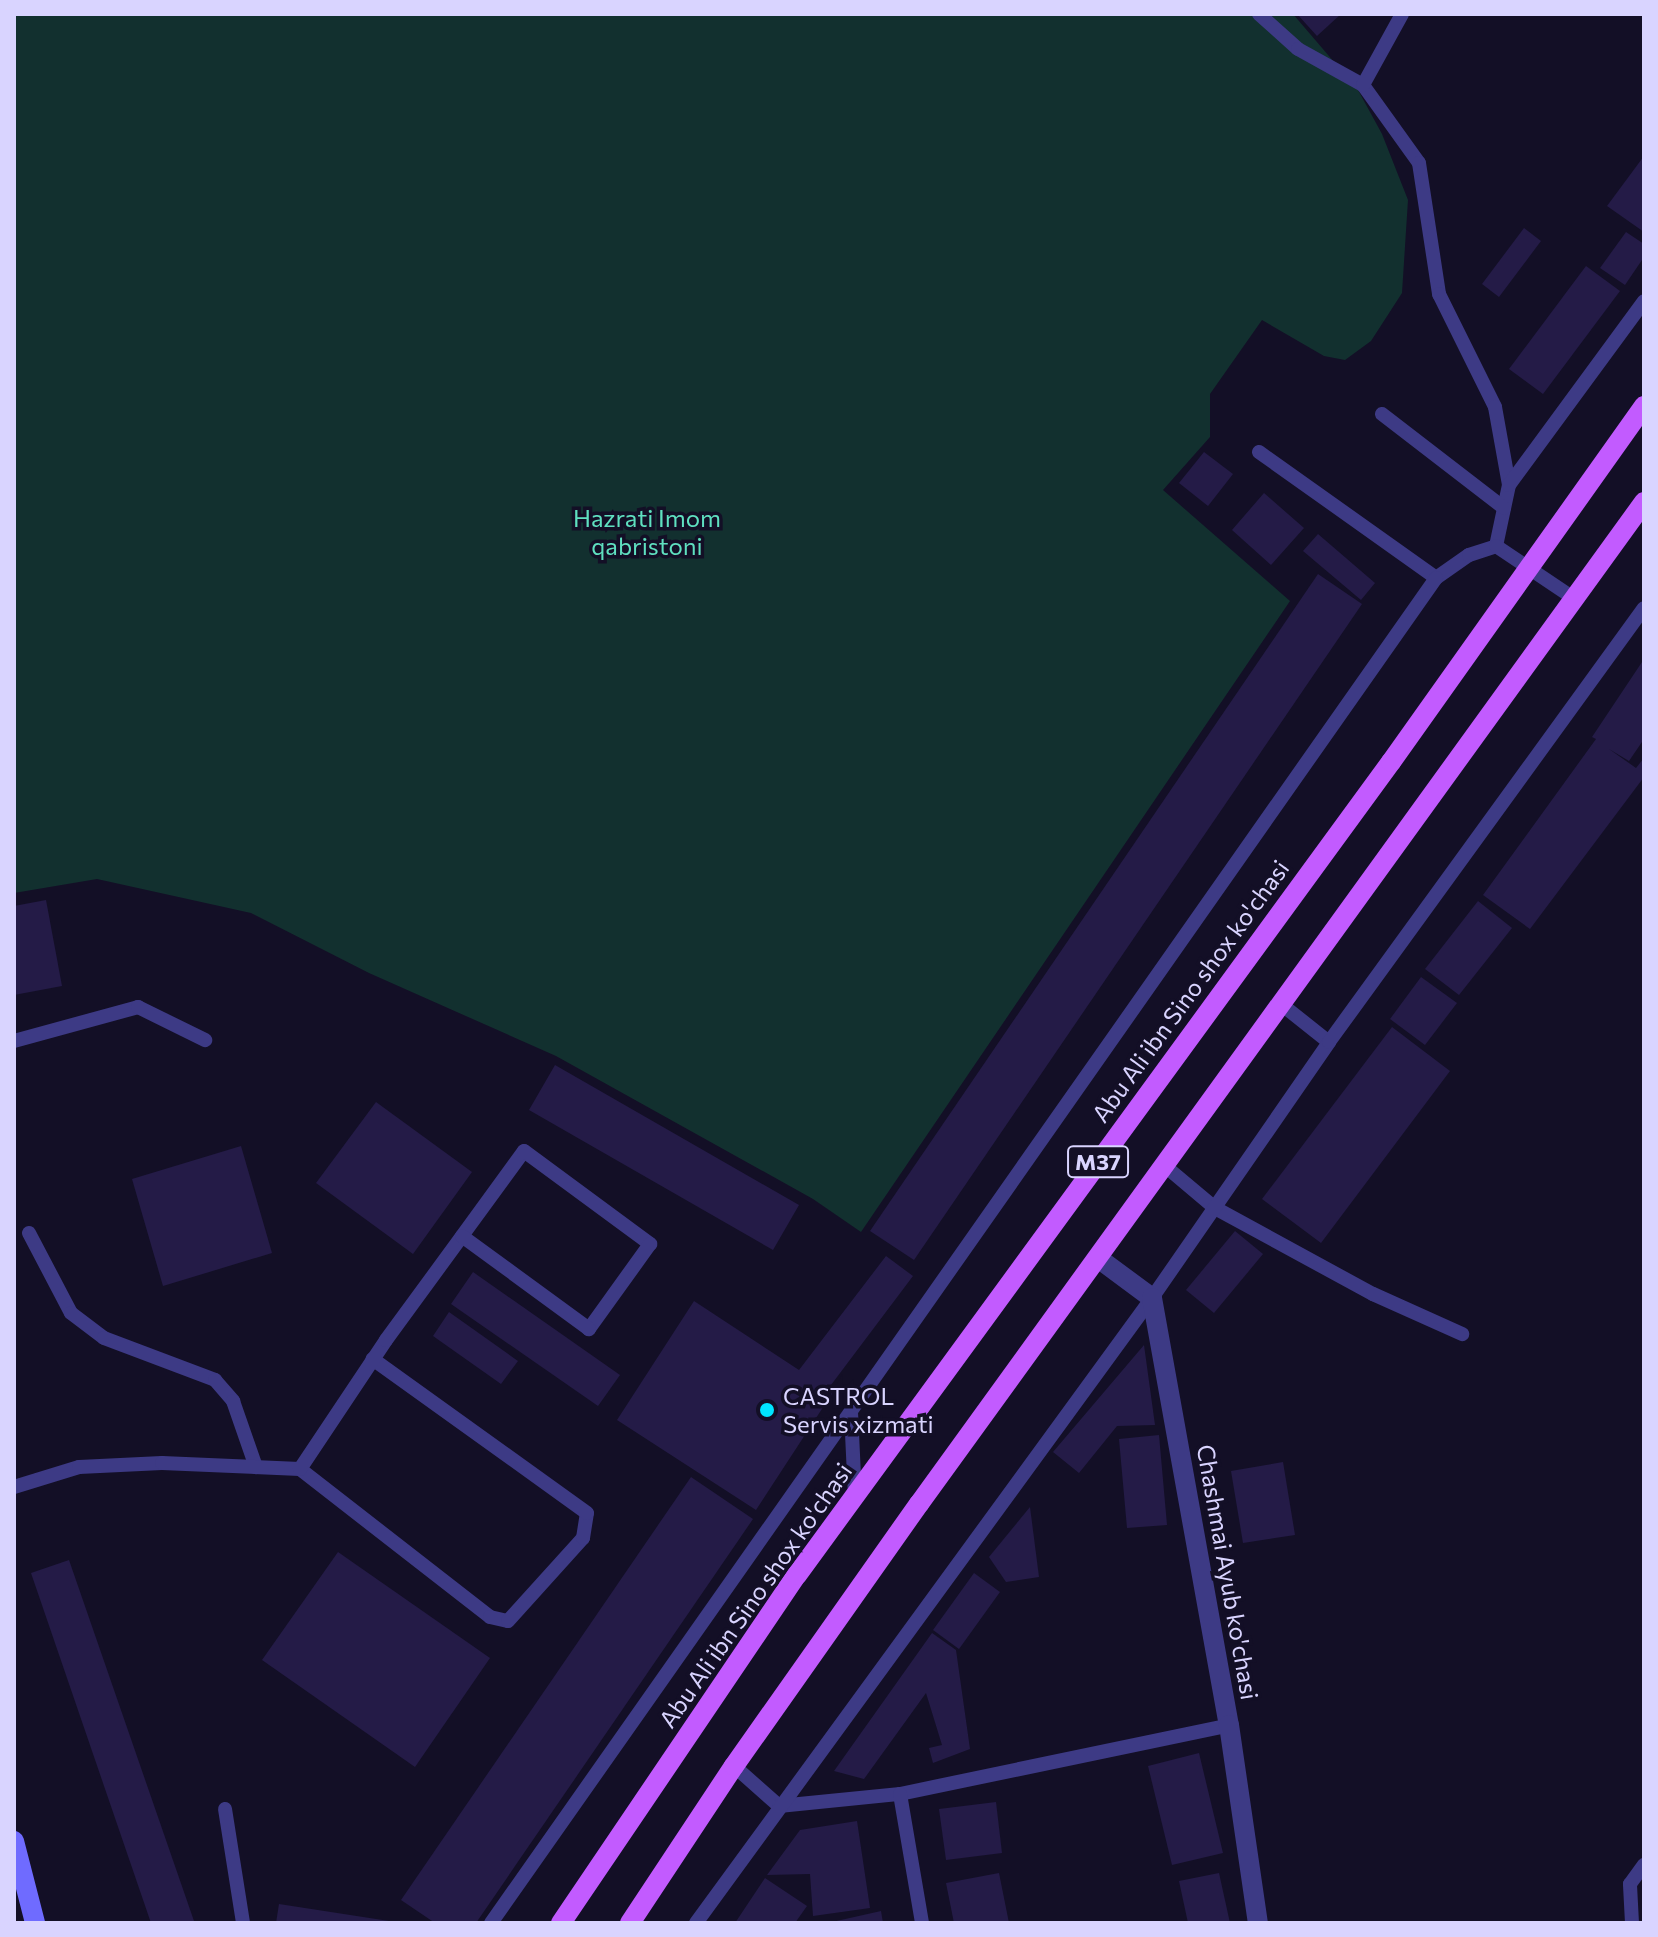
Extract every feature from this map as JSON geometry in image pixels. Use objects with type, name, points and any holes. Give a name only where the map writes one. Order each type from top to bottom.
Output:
[{"type":"main road","name":"Abu Ali ibn Sino shox ko'chasi","points":[[561,1923],[779,1601],[1644,406]]},
{"type":"main road","name":"M37","points":[[630,1923],[734,1766],[1644,502]]},
{"type":"main road","points":[[14,1841],[35,1923]]},
{"type":"street","points":[[1098,1258],[1152,1298]]},
{"type":"street","name":"Chashmai Ayub ko'chasi","points":[[1152,1298],[1229,1725],[1258,1923]]},
{"type":"lane","points":[[1259,14],[1298,49],[1363,85],[1419,163],[1439,294],[1495,407],[1509,485],[1496,546]]},
{"type":"lane","points":[[1363,85],[1402,14]]},
{"type":"lane","points":[[1509,485],[1644,301]]},
{"type":"lane","points":[[1382,414],[1504,508]]},
{"type":"lane","points":[[1259,452],[1436,578]]},
{"type":"lane","points":[[491,1923],[1436,578],[1469,555],[1496,546],[1575,599]]},
{"type":"lane","points":[[696,1923],[1152,1298],[1329,1042],[1644,608]]},
{"type":"lane","points":[[1281,1004],[1329,1042]]},
{"type":"lane","points":[[14,1041],[138,1007],[205,1040]]},
{"type":"lane","points":[[300,1469],[373,1359],[462,1236],[524,1151],[650,1244],[589,1329],[462,1236]]},
{"type":"lane","points":[[1165,1166],[1215,1208],[1373,1294],[1462,1334]]},
{"type":"lane","points":[[29,1233],[71,1313],[104,1338],[215,1380],[233,1401],[256,1467]]},
{"type":"lane","points":[[14,1487],[79,1467],[162,1463],[300,1469],[490,1617],[508,1621],[583,1538],[587,1513],[373,1359]]},
{"type":"lane","points":[[851,1411],[855,1497]]},
{"type":"lane","points":[[734,1766],[779,1806],[900,1794],[1229,1725]]},
{"type":"lane","points":[[900,1794],[922,1923]]},
{"type":"lane","points":[[225,1809],[243,1923]]},
{"type":"lane","points":[[1632,1923],[1630,1884],[1644,1865]]},
{"type":"green space","name":"Hazrati Imom qabristoni","points":[[14,14],[1293,14],[1358,90],[1382,134],[1408,200],[1402,293],[1371,341],[1345,360],[1324,356],[1262,320],[1210,394],[1210,437],[1163,490],[1290,601],[861,1232],[813,1199],[556,1056],[369,973],[251,913],[97,879],[14,893]]},
{"type":"building","points":[[1297,14],[1341,14],[1317,36]]},
{"type":"building","points":[[1644,156],[1644,232],[1607,206]]},
{"type":"building","points":[[1524,228],[1541,241],[1499,297],[1482,284]]},
{"type":"building","points":[[1626,232],[1644,244],[1644,257],[1625,285],[1600,268]]},
{"type":"building","points":[[1586,266],[1620,291],[1543,394],[1509,369]]},
{"type":"building","points":[[1204,452],[1233,474],[1208,506],[1179,483]]},
{"type":"building","points":[[1264,493],[1304,528],[1271,565],[1232,530]]},
{"type":"building","points":[[1318,534],[1375,583],[1361,600],[1303,551]]},
{"type":"building","points":[[1318,574],[1362,604],[914,1260],[870,1231]]},
{"type":"building","points":[[1644,659],[1644,739],[1629,761],[1609,749],[1636,768],[1644,758],[1644,777],[1530,929],[1483,895],[1596,739],[1592,737]]},
{"type":"building","points":[[46,900],[62,986],[14,995],[14,906]]},
{"type":"building","points":[[1478,901],[1512,928],[1459,995],[1425,969]]},
{"type":"building","points":[[1421,977],[1457,1003],[1425,1045],[1390,1019]]},
{"type":"building","points":[[1392,1027],[1450,1071],[1321,1243],[1262,1199]]},
{"type":"building","points":[[555,1065],[799,1205],[773,1250],[529,1110]]},
{"type":"building","points":[[376,1102],[472,1172],[413,1254],[316,1183]]},
{"type":"building","points":[[241,1146],[272,1253],[163,1286],[132,1179]]},
{"type":"building","points":[[1235,1231],[1263,1254],[1214,1313],[1186,1290]]},
{"type":"building","points":[[886,1256],[913,1276],[828,1389],[833,1392],[756,1510],[617,1420],[694,1301],[799,1370]]},
{"type":"building","points":[[473,1272],[620,1375],[598,1406],[451,1304]]},
{"type":"building","points":[[449,1312],[518,1361],[501,1384],[433,1336]]},
{"type":"building","points":[[1144,1345],[1155,1425],[1117,1426],[1079,1473],[1053,1452]]},
{"type":"building","points":[[1159,1435],[1167,1525],[1127,1528],[1119,1439]]},
{"type":"building","points":[[1283,1462],[1295,1535],[1243,1543],[1231,1471]]},
{"type":"building","points":[[691,1477],[753,1519],[476,1923],[435,1923],[401,1900]]},
{"type":"building","points":[[1030,1507],[1039,1577],[1006,1582],[989,1557]]},
{"type":"building","points":[[338,1552],[490,1658],[415,1767],[262,1660]]},
{"type":"building","points":[[69,1560],[194,1921],[189,1923],[151,1923],[31,1573]]},
{"type":"building","points":[[974,1573],[1000,1592],[959,1649],[933,1630]]},
{"type":"building","points":[[932,1633],[956,1650],[970,1749],[933,1763],[929,1748],[942,1745],[926,1693],[864,1779],[834,1771]]},
{"type":"building","points":[[1199,1753],[1223,1853],[1172,1865],[1148,1766]]},
{"type":"building","points":[[996,1802],[1002,1853],[946,1860],[939,1809]]},
{"type":"building","points":[[857,1821],[870,1908],[813,1916],[810,1874],[767,1875],[800,1830]]},
{"type":"building","points":[[999,1873],[1009,1923],[954,1923],[946,1883]]},
{"type":"building","points":[[1219,1873],[1230,1923],[1188,1923],[1179,1881]]},
{"type":"building","points":[[765,1878],[807,1906],[795,1923],[735,1923]]},
{"type":"building","points":[[279,1904],[389,1921],[276,1923]]},
{"type":"building","points":[[881,1911],[883,1923],[832,1923],[832,1922]]},
{"type":"place","name":"CASTROL Servis xizmati","points":[[767,1410]]}]
